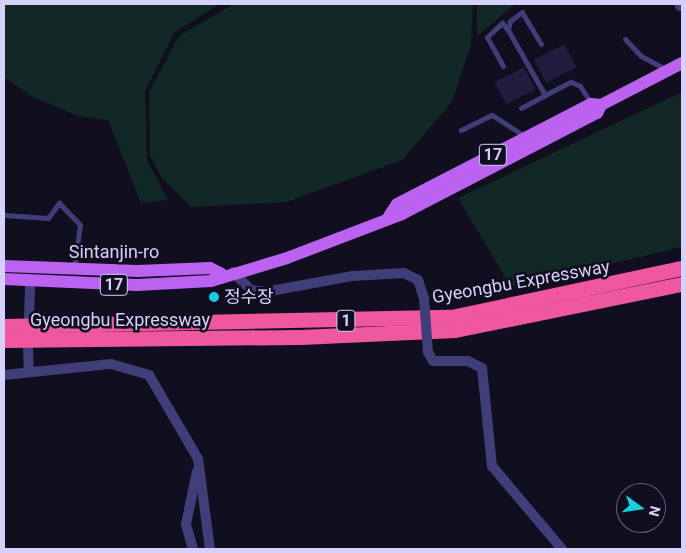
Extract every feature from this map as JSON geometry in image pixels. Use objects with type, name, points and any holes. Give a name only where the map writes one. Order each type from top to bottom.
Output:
[{"type":"highway","name":"Gyeongbu Expressway","points":[[4,326],[451,317],[682,268]]},
{"type":"highway","name":"Gyeongbu Expressway","points":[[4,340],[300,337],[455,330],[682,284]]},
{"type":"main road","name":"Sintanjin-ro","points":[[389,216],[397,204],[526,137],[682,63]]},
{"type":"main road","name":"Sintanjin-ro","points":[[4,279],[137,285],[211,281],[227,273],[303,253],[389,216],[402,214],[597,113],[596,104]]},
{"type":"main road","name":"Sintanjin-ro","points":[[4,266],[74,270],[210,268],[227,273]]},
{"type":"street","points":[[227,273],[245,287],[265,292],[352,276],[404,273],[418,280],[424,298],[428,352],[433,361],[468,361],[482,368],[492,466],[562,549]]},
{"type":"street","points":[[29,317],[30,281]]},
{"type":"street","points":[[28,348],[29,372]]},
{"type":"street","points":[[4,374],[111,364],[139,369],[149,375],[191,442],[198,467],[210,549]]},
{"type":"street","points":[[193,549],[186,524],[198,467]]},
{"type":"lane","points":[[508,30],[510,21],[522,12],[541,44]]},
{"type":"lane","points":[[503,66],[487,37],[502,22],[545,95]]},
{"type":"lane","points":[[625,39],[641,56],[668,71]]},
{"type":"lane","points":[[521,108],[571,82],[580,86],[596,104]]},
{"type":"lane","points":[[461,130],[492,115],[526,137]]},
{"type":"lane","points":[[4,214],[48,218],[58,203],[80,225],[74,270]]},
{"type":"green space","points":[[4,4],[219,4],[174,33],[145,91],[147,160],[168,200],[141,203],[108,120],[78,116],[31,96],[4,77]]},
{"type":"green space","points":[[234,4],[473,4],[471,44],[452,102],[402,160],[286,202],[191,207],[162,178],[150,155],[149,92],[179,36]]},
{"type":"green space","points":[[477,4],[515,4],[477,36]]},
{"type":"green space","points":[[682,92],[682,247],[511,287],[458,198]]},
{"type":"building","points":[[564,44],[576,67],[546,83],[534,60]]},
{"type":"building","points":[[524,67],[535,89],[506,104],[495,82]]},
{"type":"place","name":"정수장","points":[[214,297]]}]
